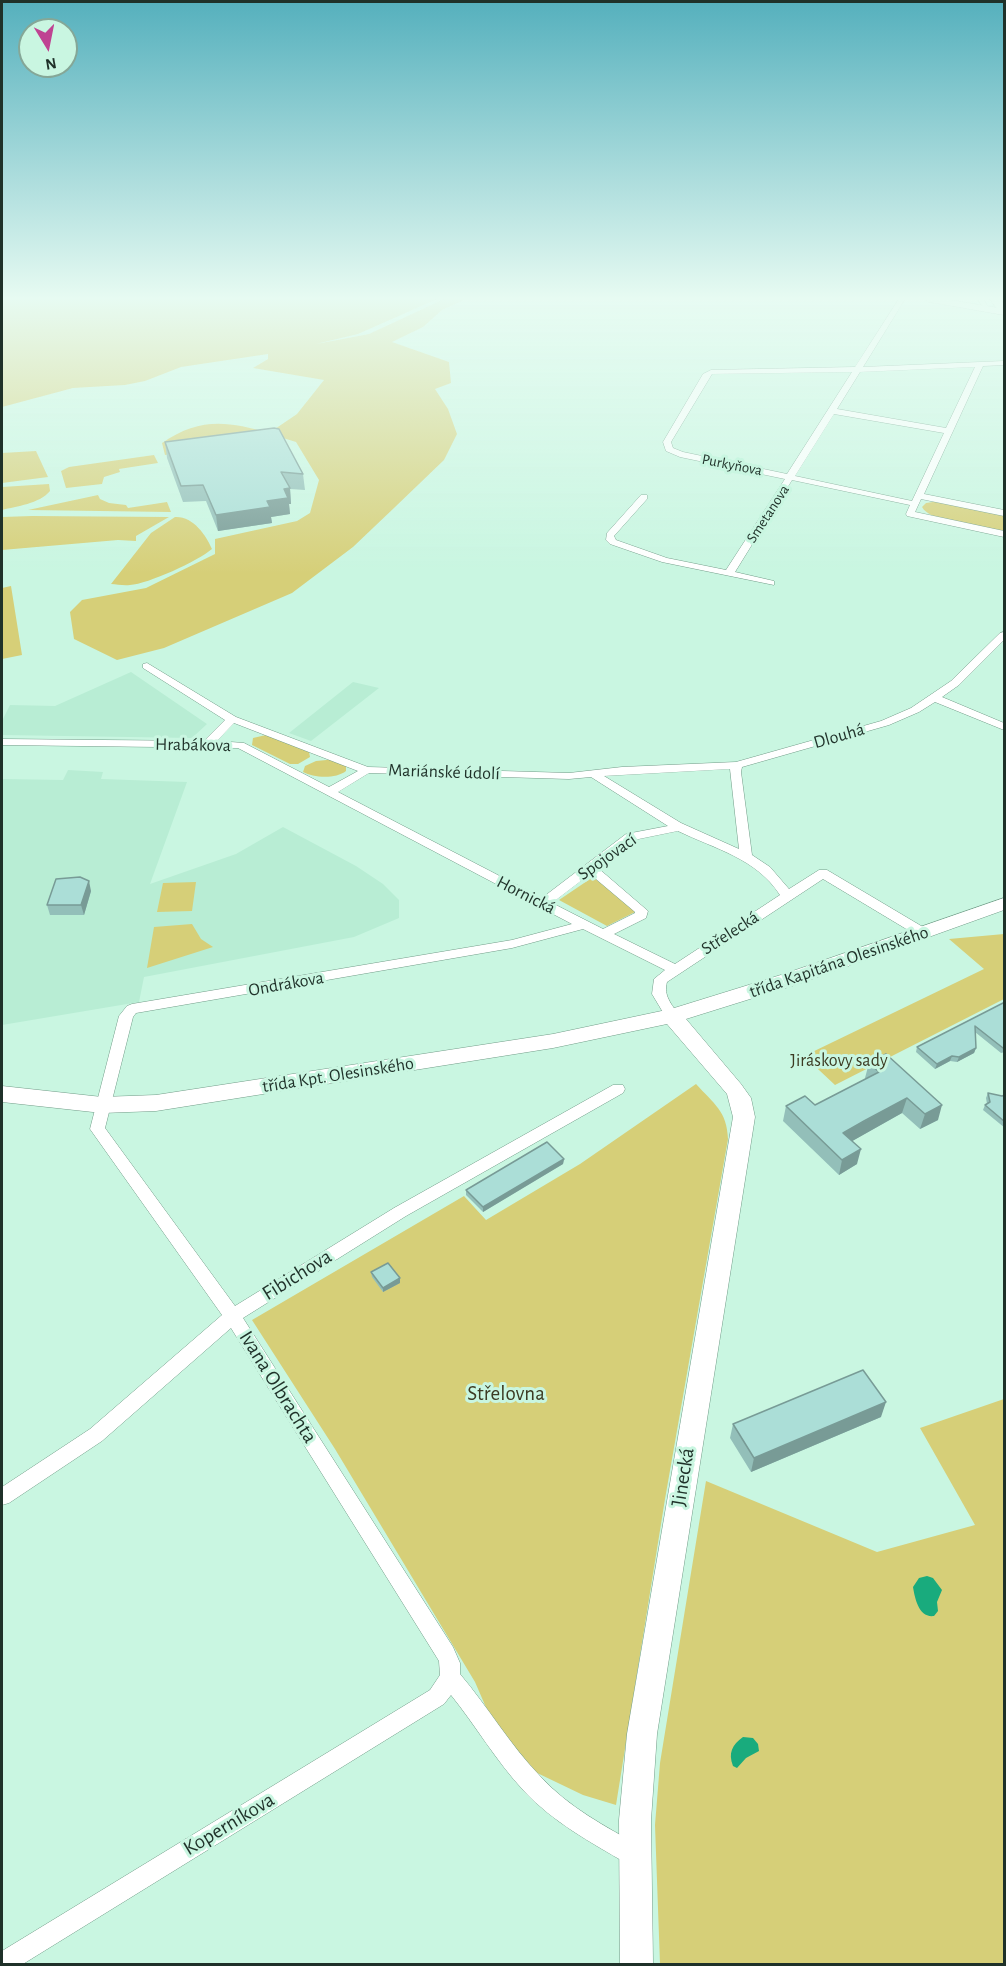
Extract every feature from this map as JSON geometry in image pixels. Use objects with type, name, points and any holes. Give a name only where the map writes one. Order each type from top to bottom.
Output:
[{"type":"main road","name":"třída Kapitána Olesinského","points":[[672,1016],[791,979],[1005,904]]},
{"type":"main road","name":"třída Kpt. Olesinského","points":[[2,1094],[102,1105],[156,1103],[553,1041],[672,1016]]},
{"type":"main road","name":"Jinecká","points":[[636,1965],[634,1820],[647,1695],[744,1117],[740,1098],[672,1016]]},
{"type":"street","name":"Purkyňova","points":[[697,391],[667,442],[669,449],[680,454],[917,500],[1005,513]]},
{"type":"street","name":"Smetanova","points":[[729,574],[845,391]]},
{"type":"street","points":[[968,391],[910,514],[1005,534]]},
{"type":"street","points":[[832,411],[949,431]]},
{"type":"street","points":[[644,497],[609,538],[664,560],[771,583]]},
{"type":"street","name":"Dlouhá","points":[[622,770],[737,765],[885,723],[907,714],[934,698],[1000,645],[1005,635]]},
{"type":"street","name":"Mariánské údolí","points":[[147,666],[232,719],[367,770],[569,776],[594,775],[622,770]]},
{"type":"street","points":[[934,698],[1005,727]]},
{"type":"street","points":[[207,745],[232,719]]},
{"type":"street","name":"Hrabákova","points":[[2,742],[240,745],[329,792]]},
{"type":"street","points":[[737,765],[735,772],[746,855]]},
{"type":"street","points":[[329,792],[367,770]]},
{"type":"street","points":[[594,775],[679,827],[746,855],[758,863],[783,889],[787,897]]},
{"type":"street","name":"Hornická","points":[[329,792],[548,907],[674,969]]},
{"type":"street","name":"Spojovací","points":[[548,907],[590,868],[630,837],[679,827]]},
{"type":"street","points":[[590,868],[642,910],[641,915],[603,934]]},
{"type":"street","name":"Střelecká","points":[[674,969],[823,873],[923,933]]},
{"type":"street","points":[[539,936],[548,907]]},
{"type":"street","name":"Ondrákova","points":[[102,1105],[126,1016],[132,1009],[512,944],[584,925]]},
{"type":"street","points":[[672,1016],[660,1000],[658,985],[661,979],[674,969]]},
{"type":"street","name":"Fibichova","points":[[2,1497],[96,1435],[233,1316],[325,1256],[618,1089]]},
{"type":"street","name":"Ivana Olbrachta","points":[[102,1105],[97,1129],[233,1316],[446,1654],[450,1663],[450,1678]]},
{"type":"street","points":[[450,1678],[471,1702],[532,1784],[584,1826],[634,1855]]},
{"type":"street","name":"Koperníkova","points":[[2,1964],[437,1697],[450,1678]]},
{"type":"shaded area","points":[[131,672],[207,724],[192,738],[2,735],[2,721],[10,705],[55,706]]},
{"type":"shaded area","points":[[353,682],[379,688],[311,741],[289,733]]},
{"type":"shaded area","points":[[68,770],[103,772],[101,779],[187,782],[150,884],[236,854],[283,827],[356,866],[383,884],[399,900],[399,918],[354,937],[144,977],[139,1002],[2,1025],[2,779],[63,780]]},
{"type":"shaded area","points":[[927,1576],[933,1578],[942,1590],[937,1602],[938,1611],[934,1616],[921,1611],[913,1587],[919,1578]]},
{"type":"shaded area","points":[[743,1737],[753,1738],[758,1744],[759,1751],[746,1758],[737,1768],[733,1766],[731,1753],[736,1743]]},
{"type":"green space","points":[[2,391],[63,391],[2,407]]},
{"type":"green space","points":[[315,391],[436,391],[448,409],[457,434],[444,460],[353,547],[292,593],[164,648],[117,660],[74,639],[70,612],[82,600],[146,588],[215,554],[215,539],[297,521],[310,513],[319,480],[296,442],[283,438],[165,455],[162,443],[201,425],[227,424],[269,433],[297,414]]},
{"type":"green space","points":[[36,451],[48,477],[2,483],[2,453]]},
{"type":"green space","points":[[154,455],[158,463],[119,469],[120,472],[104,477],[102,484],[66,488],[61,471],[69,467]]},
{"type":"green space","points":[[49,484],[50,491],[40,499],[2,510],[2,487]]},
{"type":"green space","points":[[98,495],[100,499],[109,503],[126,505],[128,508],[167,502],[171,512],[28,510]]},
{"type":"green space","points":[[940,501],[1004,513],[1004,533],[947,521],[935,517],[922,507],[926,503]]},
{"type":"green space","points":[[2,517],[169,517],[136,536],[136,541],[118,540],[2,550]]},
{"type":"green space","points":[[175,517],[193,523],[202,532],[212,549],[185,565],[148,581],[127,585],[111,584],[151,533]]},
{"type":"green space","points":[[11,586],[22,655],[2,659],[2,588]]},
{"type":"green space","points":[[266,735],[309,752],[310,757],[298,764],[290,764],[252,745],[253,738]]},
{"type":"green space","points":[[337,759],[346,765],[346,771],[342,774],[325,777],[303,772],[305,766],[316,761]]},
{"type":"green space","points":[[593,877],[637,911],[607,926],[559,900]]},
{"type":"green space","points":[[196,882],[192,911],[157,912],[163,883]]},
{"type":"green space","points":[[192,924],[201,939],[213,947],[147,968],[154,927]]},
{"type":"green space","name":"Jiráskovy sady","points":[[1004,934],[1004,999],[835,1085],[804,1056],[984,969],[949,939]]},
{"type":"green space","name":"Střelovna","points":[[696,1084],[722,1115],[728,1139],[665,1499],[616,1805],[583,1795],[533,1771],[488,1712],[475,1682],[335,1449],[252,1320],[464,1196],[486,1220],[580,1164]]},
{"type":"green space","points":[[1004,1399],[1004,1964],[660,1964],[655,1825],[660,1763],[706,1481],[877,1552],[975,1525],[920,1428]]},
{"type":"building","points":[[279,429],[303,474],[281,472],[290,488],[284,489],[288,498],[267,501],[270,507],[216,515],[203,485],[181,486],[165,442]]},
{"type":"building","points":[[80,877],[89,881],[81,905],[47,905],[56,879]]},
{"type":"building","points":[[1005,1004],[1005,1048],[975,1026],[976,1048],[959,1057],[952,1056],[937,1064],[917,1047]]},
{"type":"building","points":[[886,1054],[942,1105],[925,1114],[907,1098],[864,1121],[843,1133],[861,1149],[842,1160],[786,1106],[805,1096],[815,1105],[879,1072],[869,1063]]},
{"type":"building","points":[[988,1093],[1005,1095],[1005,1122],[985,1105],[990,1102]]},
{"type":"building","points":[[547,1142],[564,1159],[483,1207],[466,1190]]},
{"type":"building","points":[[388,1263],[400,1278],[383,1288],[371,1272]]},
{"type":"building","points":[[863,1370],[886,1402],[754,1458],[733,1424]]}]
